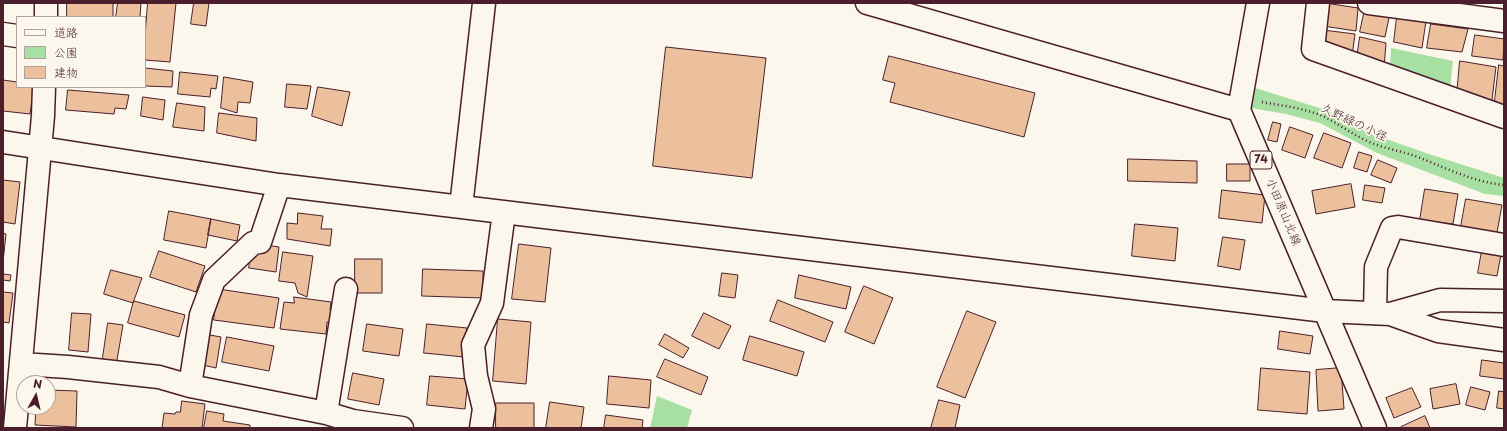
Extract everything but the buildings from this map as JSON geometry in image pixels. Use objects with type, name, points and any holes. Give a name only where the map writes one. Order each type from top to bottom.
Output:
[{"type":"street","points":[[46,3],[46,16]]},
{"type":"street","points":[[461,206],[484,3]]},
{"type":"street","points":[[867,3],[1240,104],[1258,3]]},
{"type":"street","points":[[1318,3],[1313,49],[1504,117]]},
{"type":"street","points":[[1368,3],[1504,21]]},
{"type":"street","points":[[3,34],[16,36]]},
{"type":"street","points":[[15,428],[15,373],[40,147],[44,88]]},
{"type":"street","name":"小田原山北線","points":[[1240,104],[1374,428]]},
{"type":"street","points":[[3,142],[279,185],[1326,311],[1382,313],[1440,300],[1504,301]]},
{"type":"street","points":[[190,386],[201,315],[214,280],[253,243],[260,242],[279,185]]},
{"type":"street","points":[[481,428],[484,409],[476,376],[473,345],[492,303],[504,212]]},
{"type":"street","points":[[1382,313],[1376,267],[1392,228],[1398,227],[1504,245]]},
{"type":"street","points":[[326,412],[346,289]]},
{"type":"street","points":[[1382,313],[1438,331],[1504,340]]},
{"type":"street","points":[[15,373],[68,367],[159,377],[190,386],[326,412],[353,421],[402,428]]},
{"type":"path","name":"久野緑の小径","points":[[1240,104],[1298,108],[1324,117],[1365,140],[1384,148],[1421,158],[1465,177],[1487,183],[1504,185]]},
{"type":"green space","points":[[1391,48],[1453,61],[1450,89],[1390,68]]},
{"type":"green space","points":[[1249,86],[1329,111],[1369,133],[1504,178],[1504,196],[1485,194],[1377,153],[1320,123],[1286,114],[1245,107]]},
{"type":"green space","points":[[657,396],[692,410],[687,428],[650,428]]}]
